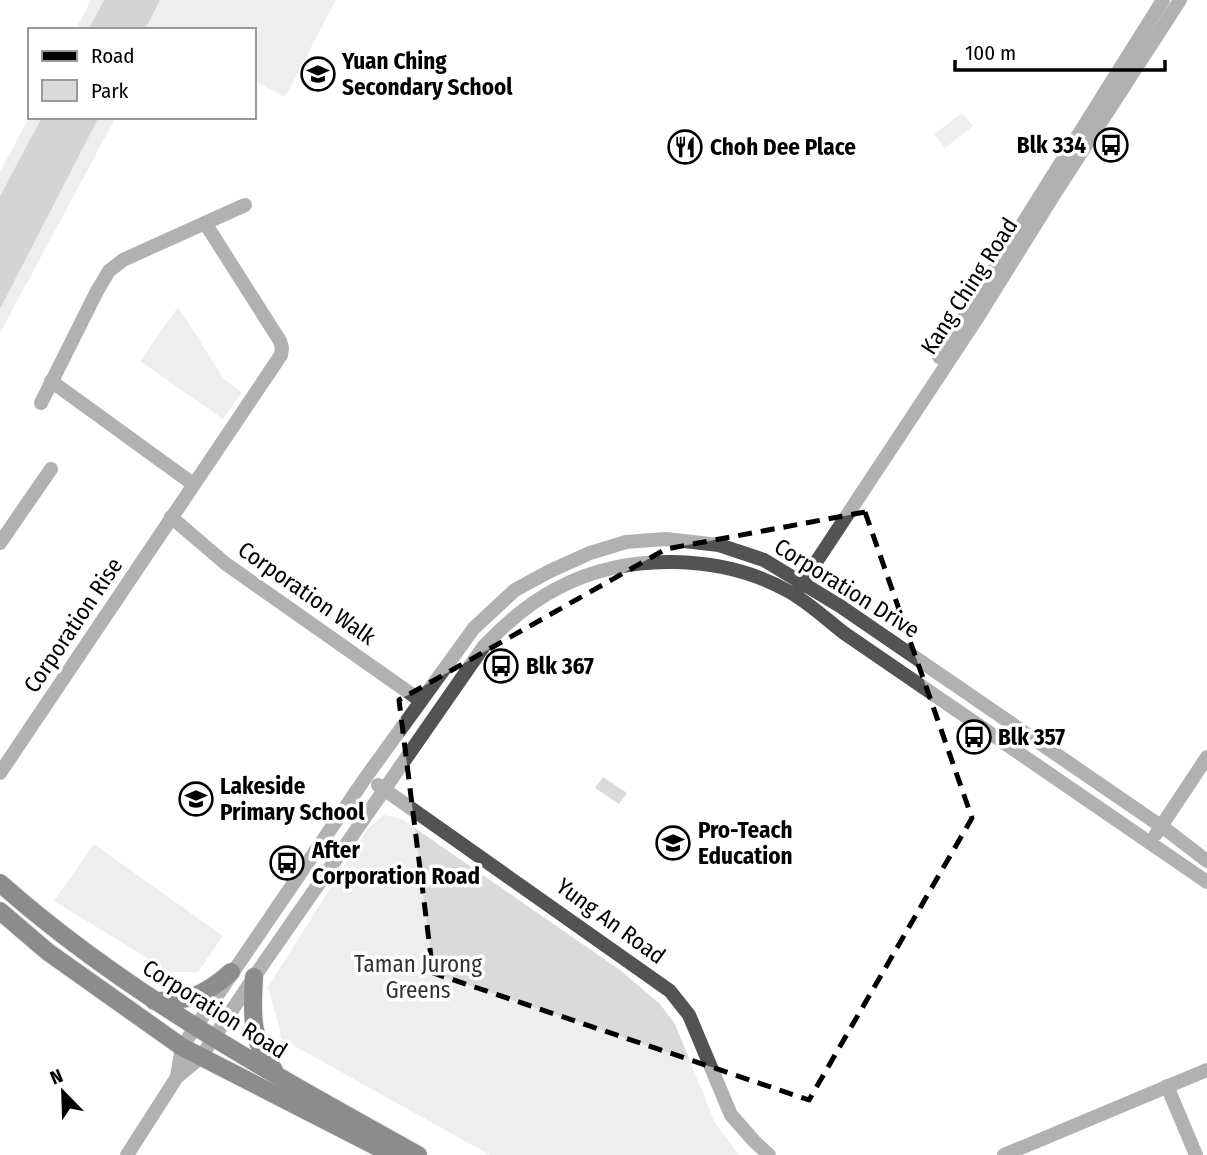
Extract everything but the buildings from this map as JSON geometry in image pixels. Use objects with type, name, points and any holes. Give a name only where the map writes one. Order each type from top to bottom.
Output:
[{"type":"main road","name":"Corporation Road","points":[[0,883],[61,936],[154,1001],[283,1080],[418,1155]]},
{"type":"main road","name":"Corporation Road","points":[[0,911],[48,952],[182,1047],[393,1155]]},
{"type":"main road","points":[[154,1001],[188,999],[201,995],[231,972]]},
{"type":"main road","points":[[254,977],[254,1034],[262,1055],[283,1080]]},
{"type":"street","name":"Kang Ching Road","points":[[791,592],[948,352],[1044,186],[1163,0]]},
{"type":"street","name":"Kang Ching Road","points":[[948,352],[976,320],[1180,0]]},
{"type":"street","points":[[41,403],[109,271],[123,260],[245,205]]},
{"type":"street","points":[[171,517],[281,355],[282,348],[205,223]]},
{"type":"street","points":[[51,381],[193,484]]},
{"type":"street","points":[[0,543],[51,469]]},
{"type":"street","name":"Corporation Rise","points":[[0,774],[160,538],[171,517]]},
{"type":"street","name":"Corporation Walk","points":[[171,517],[226,564],[421,701]]},
{"type":"street","name":"Corporation Drive","points":[[182,1047],[366,777],[474,628],[515,590],[590,553],[626,542],[666,539],[719,545],[764,560],[799,579],[1207,861]]},
{"type":"street","name":"Corporation Drive","points":[[177,1077],[201,1057],[484,646],[504,625],[559,587],[598,570],[669,562],[716,566],[758,577],[791,592],[855,640],[1154,843],[1207,882]]},
{"type":"street","points":[[1164,829],[1207,757]]},
{"type":"street","points":[[1154,843],[1207,772]]},
{"type":"street","name":"Yung An Road","points":[[366,777],[670,992],[689,1015],[731,1115],[769,1155]]},
{"type":"street","points":[[127,1155],[177,1077],[182,1047]]},
{"type":"street","points":[[1004,1155],[1207,1070]]},
{"type":"street","points":[[1167,1086],[1196,1155]]},
{"type":"highlighted area","points":[[865,512],[972,818],[809,1100],[433,973],[399,700],[666,549]]},
{"type":"green space","points":[[91,0],[104,0],[89,28],[76,28]]},
{"type":"green space","points":[[160,0],[336,0],[285,97],[256,82],[256,28],[146,28]]},
{"type":"green space","points":[[962,113],[973,126],[945,148],[934,134]]},
{"type":"green space","points":[[28,119],[41,119],[0,196],[0,172]]},
{"type":"green space","points":[[98,119],[115,119],[0,333],[0,309]]},
{"type":"green space","points":[[178,307],[224,379],[242,392],[223,419],[140,361]]},
{"type":"green space","points":[[603,777],[627,793],[619,804],[595,788]]},
{"type":"green space","name":"Taman Jurong Greens","points":[[384,815],[402,819],[620,970],[660,1004],[675,1024],[715,1123],[739,1155],[490,1155],[282,1039],[268,987],[368,828]]},
{"type":"green space","points":[[94,844],[223,936],[198,972],[170,972],[54,901]]},
{"type":"shaded area","points":[[104,0],[160,0],[146,28],[89,28]]},
{"type":"shaded area","points":[[41,119],[98,119],[0,309],[0,196]]},
{"type":"place","name":"Yuan Ching Secondary School","points":[[318,74]]},
{"type":"place","name":"Blk 334","points":[[1111,145]]},
{"type":"place","name":"Choh Dee Place","points":[[685,147]]},
{"type":"place","name":"Blk 367","points":[[501,666]]},
{"type":"place","name":"Blk 357","points":[[974,737]]},
{"type":"place","name":"Lakeside Primary School","points":[[196,799]]},
{"type":"place","name":"Pro-Teach Education","points":[[673,843]]},
{"type":"place","name":"After Corporation Road","points":[[287,863]]}]
